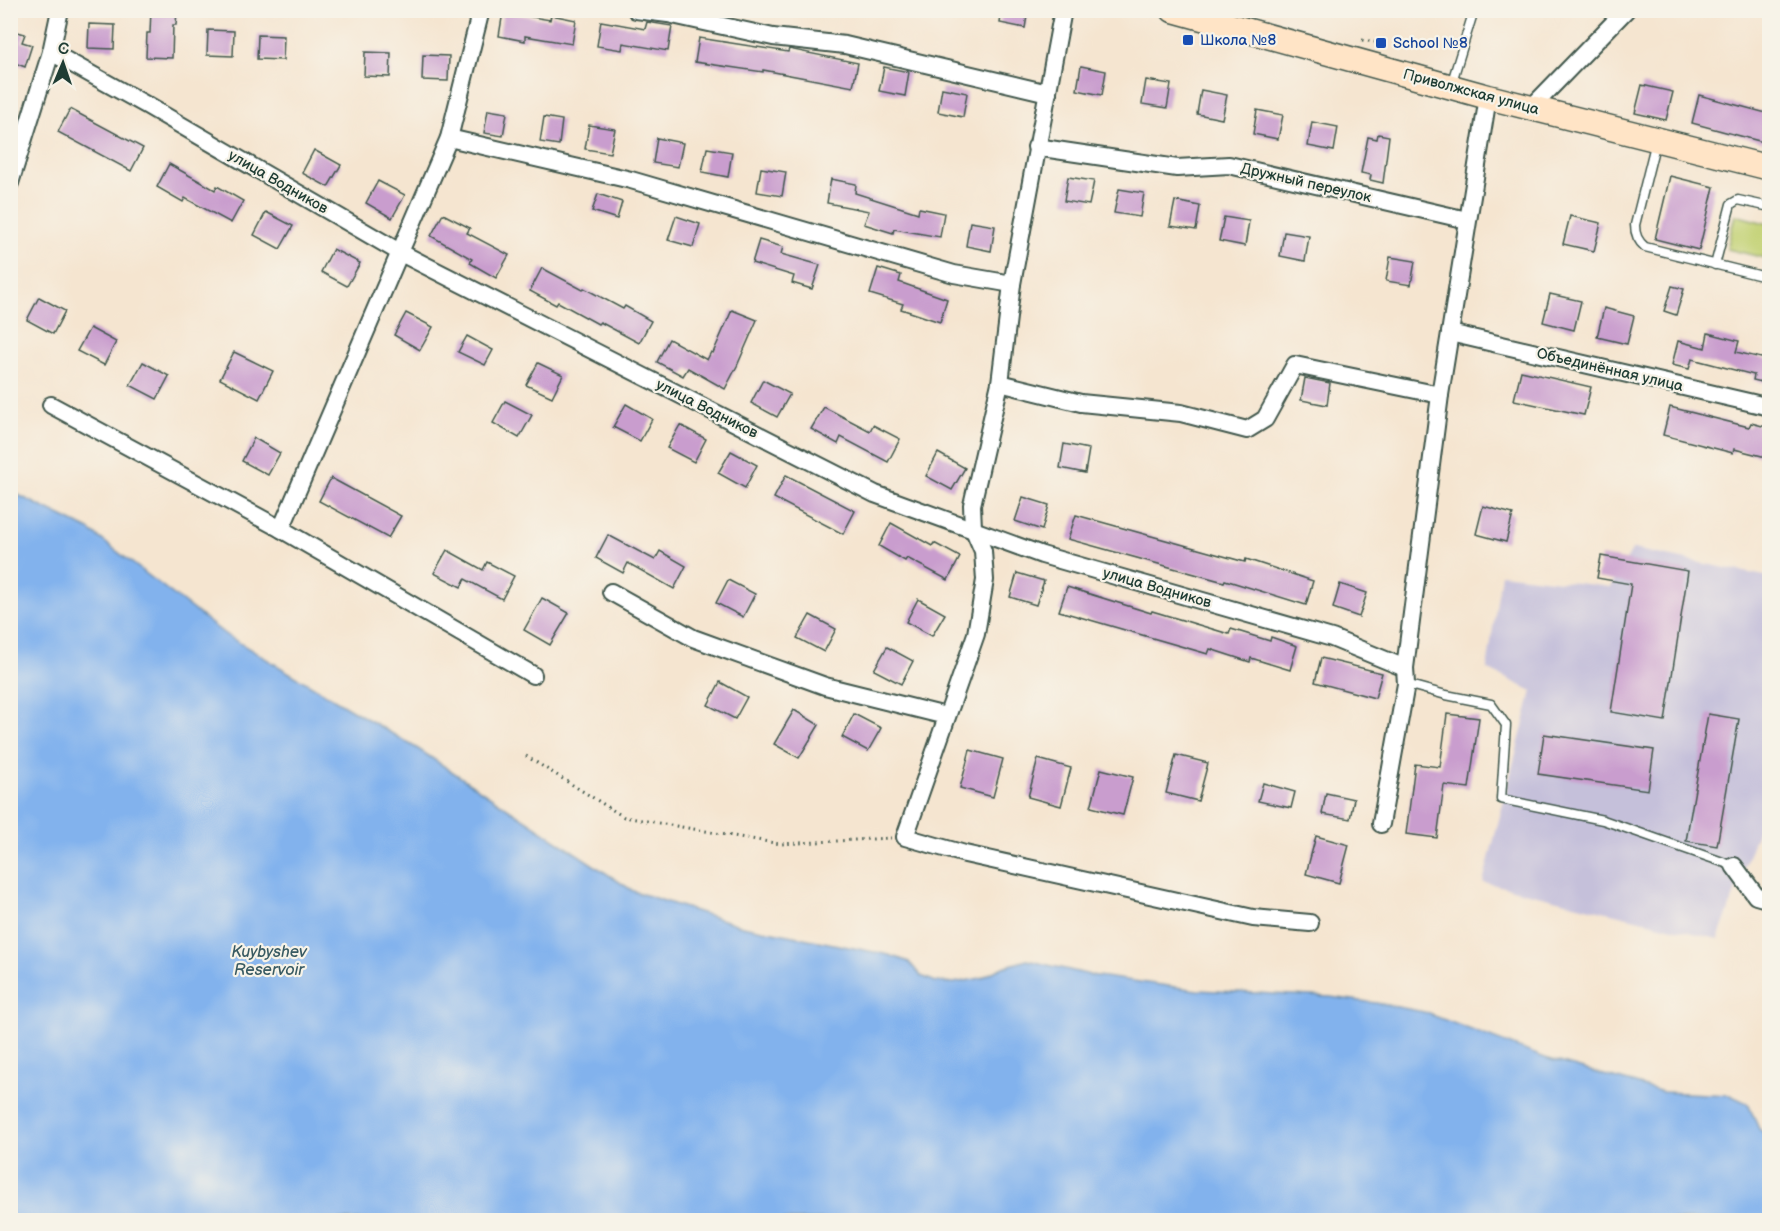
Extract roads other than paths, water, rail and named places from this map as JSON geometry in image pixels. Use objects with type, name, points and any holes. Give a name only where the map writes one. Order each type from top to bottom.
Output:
[{"type":"main road","name":"Приволжская улица","points":[[1173,10],[1488,97],[1770,168]]},
{"type":"street","points":[[10,183],[17,140],[51,52],[60,10]]},
{"type":"street","points":[[281,529],[449,138],[481,10]]},
{"type":"street","points":[[636,10],[668,14],[773,37],[845,45],[1048,93]]},
{"type":"street","points":[[1063,10],[1012,284],[1000,383],[972,505],[973,528],[983,551],[985,580],[976,634],[905,837],[965,854],[1253,918],[1310,923]]},
{"type":"street","points":[[1532,108],[1626,10]]},
{"type":"street","name":"улица Водников","points":[[51,52],[401,253],[875,494],[1042,555],[1332,638],[1405,676]]},
{"type":"street","points":[[1381,824],[1405,676],[1440,395],[1488,97]]},
{"type":"street","points":[[449,138],[631,180],[954,274],[1012,284]]},
{"type":"street","name":"Дружный переулок","points":[[1036,147],[1177,168],[1228,165],[1467,220]]},
{"type":"street","name":"Объединённая улица","points":[[1450,333],[1770,407]]},
{"type":"street","points":[[1000,383],[1081,403],[1180,413],[1247,430],[1265,419],[1295,365],[1440,395]]},
{"type":"street","points":[[51,405],[281,529],[533,675]]},
{"type":"street","points":[[611,592],[693,638],[825,686],[946,716]]},
{"type":"street","points":[[1734,866],[1756,896],[1770,900]]},
{"type":"lane","points":[[1450,86],[1474,10]]},
{"type":"lane","points":[[1656,141],[1635,225],[1636,237],[1645,247],[1770,278]]},
{"type":"lane","points":[[1715,265],[1731,204],[1738,200],[1770,207]]},
{"type":"lane","points":[[1405,676],[1446,695],[1491,704],[1506,725],[1501,799],[1603,820],[1734,866]]},
{"type":"water","name":"Kuybyshev Reservoir","points":[[10,491],[89,530],[226,635],[418,749],[633,891],[742,926],[889,955],[909,962],[921,976],[936,982],[954,983],[981,978],[1003,967],[1027,960],[1090,975],[1197,990],[1330,997],[1376,1003],[1424,1012],[1545,1058],[1663,1092],[1730,1095],[1749,1106],[1759,1129],[1763,1132],[1769,1131],[1769,1220],[11,1220]]},
{"type":"place","name":"Школа №8","points":[[1188,40]]},
{"type":"place","name":"School №8","points":[[1381,43]]}]
